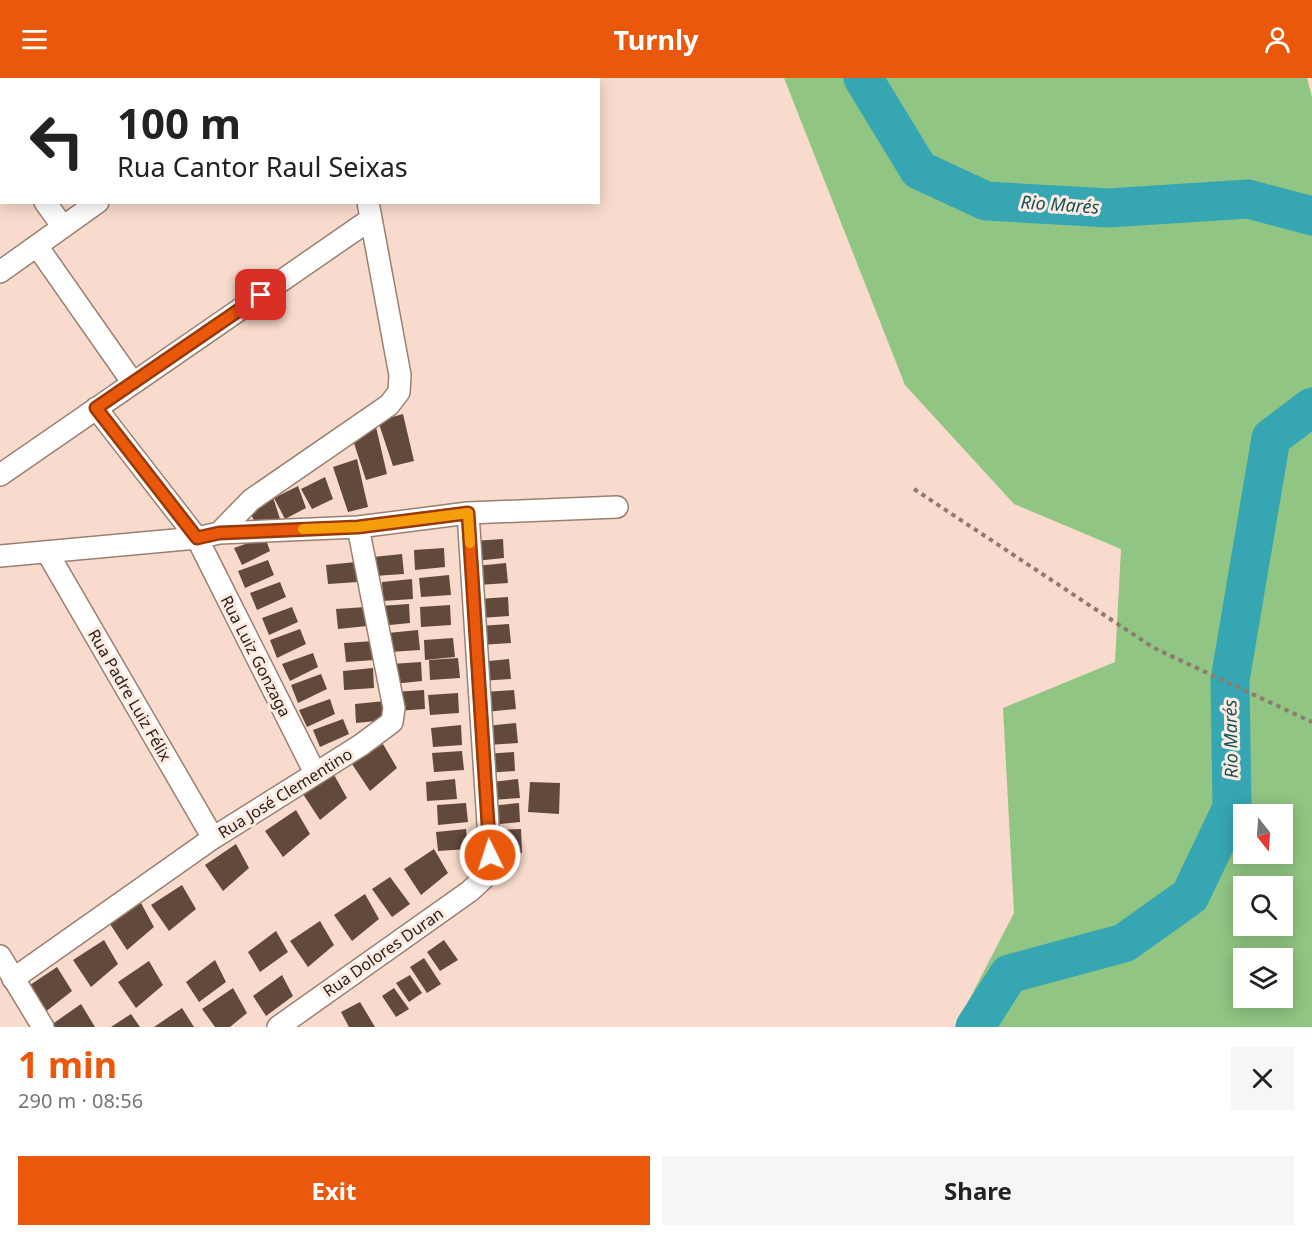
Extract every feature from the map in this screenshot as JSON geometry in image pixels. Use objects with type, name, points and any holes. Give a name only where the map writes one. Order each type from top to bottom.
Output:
[{"type":"street","points":[[46,204],[63,227]]},
{"type":"street","points":[[0,272],[95,204]]},
{"type":"street","points":[[0,475],[133,383],[369,211],[400,375],[399,392],[389,405],[251,500],[219,533]]},
{"type":"street","points":[[37,246],[133,383]]},
{"type":"street","name":"Rua Luiz Gonzaga","points":[[96,408],[197,538],[315,773]]},
{"type":"street","points":[[0,556],[197,538],[219,533],[358,527],[468,513],[616,507]]},
{"type":"street","name":"Rua Dolores Duran","points":[[278,1027],[470,891],[486,876],[490,855],[468,513]]},
{"type":"street","name":"Rua José Clementino","points":[[13,979],[213,838],[392,723],[395,715],[358,527]]},
{"type":"street","name":"Rua Padre Luiz Félix","points":[[47,552],[213,838]]},
{"type":"street","points":[[0,956],[43,1027]]},
{"type":"path","points":[[914,489],[1154,648],[1312,722]]},
{"type":"green space","points":[[784,78],[1307,78],[1312,97],[1312,1027],[955,1027],[1014,913],[1003,708],[1115,662],[1121,549],[1014,504],[905,385]]},
{"type":"building","points":[[403,414],[414,461],[393,466],[378,421]]},
{"type":"building","points":[[376,427],[387,474],[366,480],[351,434]]},
{"type":"building","points":[[357,459],[368,507],[348,512],[333,467]]},
{"type":"building","points":[[325,477],[333,499],[312,509],[301,489]]},
{"type":"building","points":[[298,486],[306,508],[285,519],[274,498]]},
{"type":"building","points":[[273,497],[280,519],[259,530],[248,509]]},
{"type":"building","points":[[265,537],[270,551],[242,565],[234,548]]},
{"type":"building","points":[[503,539],[504,558],[475,561],[473,541]]},
{"type":"building","points":[[444,548],[445,567],[415,570],[414,550]]},
{"type":"building","points":[[402,554],[404,574],[374,576],[373,557]]},
{"type":"building","points":[[268,560],[274,575],[245,588],[238,571]]},
{"type":"building","points":[[356,562],[358,582],[328,584],[326,565]]},
{"type":"building","points":[[506,563],[508,583],[478,585],[476,566]]},
{"type":"building","points":[[449,575],[451,595],[421,597],[419,578]]},
{"type":"building","points":[[412,579],[413,599],[383,601],[382,582]]},
{"type":"building","points":[[280,582],[286,597],[257,610],[250,593]]},
{"type":"building","points":[[508,597],[509,616],[480,618],[478,599]]},
{"type":"building","points":[[409,604],[410,623],[380,626],[379,606]]},
{"type":"building","points":[[450,605],[451,625],[421,627],[420,607]]},
{"type":"building","points":[[292,607],[298,622],[269,635],[262,618]]},
{"type":"building","points":[[366,607],[367,626],[338,629],[336,609]]},
{"type":"building","points":[[509,624],[511,643],[481,645],[479,626]]},
{"type":"building","points":[[300,629],[306,644],[277,658],[270,640]]},
{"type":"building","points":[[418,630],[420,650],[390,652],[388,633]]},
{"type":"building","points":[[453,638],[455,657],[425,660],[424,640]]},
{"type":"building","points":[[374,641],[375,660],[346,662],[344,643]]},
{"type":"building","points":[[313,653],[318,667],[290,681],[282,664]]},
{"type":"building","points":[[458,658],[460,678],[430,680],[429,660]]},
{"type":"building","points":[[509,659],[511,679],[481,681],[479,662]]},
{"type":"building","points":[[421,662],[422,681],[393,684],[391,664]]},
{"type":"building","points":[[373,668],[374,688],[344,690],[343,671]]},
{"type":"building","points":[[321,674],[327,689],[298,703],[291,685]]},
{"type":"building","points":[[424,690],[425,709],[395,711],[394,692]]},
{"type":"building","points":[[514,690],[516,709],[486,712],[485,692]]},
{"type":"building","points":[[458,693],[459,713],[430,715],[428,695]]},
{"type":"building","points":[[330,699],[335,714],[307,727],[299,710]]},
{"type":"building","points":[[385,701],[386,720],[356,723],[355,704]]},
{"type":"building","points":[[343,719],[349,734],[320,747],[313,730]]},
{"type":"building","points":[[516,723],[518,743],[488,745],[486,726]]},
{"type":"building","points":[[461,725],[462,745],[433,747],[431,728]]},
{"type":"building","points":[[383,744],[397,768],[370,791],[352,764]]},
{"type":"building","points":[[462,751],[464,770],[434,772],[432,753]]},
{"type":"building","points":[[514,752],[515,771],[485,773],[484,754]]},
{"type":"building","points":[[333,773],[347,798],[320,820],[303,794]]},
{"type":"building","points":[[455,779],[457,799],[427,801],[426,782]]},
{"type":"building","points":[[518,779],[520,798],[492,800],[491,782]]},
{"type":"building","points":[[530,782],[560,783],[559,814],[528,812]]},
{"type":"building","points":[[466,803],[468,822],[438,825],[437,805]]},
{"type":"building","points":[[519,803],[520,822],[490,825],[489,806]]},
{"type":"building","points":[[296,810],[310,834],[283,857],[265,831]]},
{"type":"building","points":[[466,829],[468,849],[438,851],[436,832]]},
{"type":"building","points":[[521,829],[522,853],[493,854],[492,830]]},
{"type":"building","points":[[236,844],[249,868],[223,891],[205,865]]},
{"type":"building","points":[[434,849],[448,873],[421,895],[404,869]]},
{"type":"building","points":[[390,877],[410,904],[392,917],[372,889]]},
{"type":"building","points":[[182,885],[196,909],[169,931],[151,905]]},
{"type":"building","points":[[365,894],[379,919],[352,941],[334,915]]},
{"type":"building","points":[[141,903],[154,927],[127,950],[110,924]]},
{"type":"building","points":[[320,921],[334,945],[308,967],[290,941]]},
{"type":"building","points":[[276,931],[288,952],[260,972],[248,952]]},
{"type":"building","points":[[104,940],[118,964],[91,987],[73,960]]},
{"type":"building","points":[[444,940],[458,960],[440,971],[427,952]]},
{"type":"building","points":[[424,958],[441,984],[427,993],[410,967]]},
{"type":"building","points":[[215,960],[226,982],[199,1002],[186,982]]},
{"type":"building","points":[[149,961],[163,985],[136,1008],[118,982]]},
{"type":"building","points":[[57,967],[72,991],[44,1013],[27,987]]},
{"type":"building","points":[[282,975],[293,996],[266,1016],[253,996]]},
{"type":"building","points":[[410,975],[422,993],[409,1002],[396,983]]},
{"type":"building","points":[[233,988],[247,1013],[230,1027],[215,1027],[202,1009]]},
{"type":"building","points":[[394,988],[409,1009],[396,1017],[382,996]]},
{"type":"building","points":[[360,1002],[375,1027],[349,1027],[341,1012]]},
{"type":"building","points":[[81,1004],[95,1027],[52,1027],[51,1025]]},
{"type":"building","points":[[182,1008],[194,1027],[154,1027]]},
{"type":"building","points":[[131,1014],[140,1027],[111,1027]]},
{"type":"waterway","name":"Rio Marés","points":[[863,78],[919,170],[986,201],[1108,208],[1248,199],[1312,216]]},
{"type":"waterway","name":"Rio Marés","points":[[975,1027],[1009,974],[1124,943],[1190,896],[1232,808],[1230,680],[1271,438],[1312,407]]},
{"type":"slow traffic","points":[[303,529],[358,527],[468,513],[470,543]]},
{"type":"route","points":[[261,295],[96,408],[197,538],[219,533],[358,527],[468,513],[490,855]]}]
